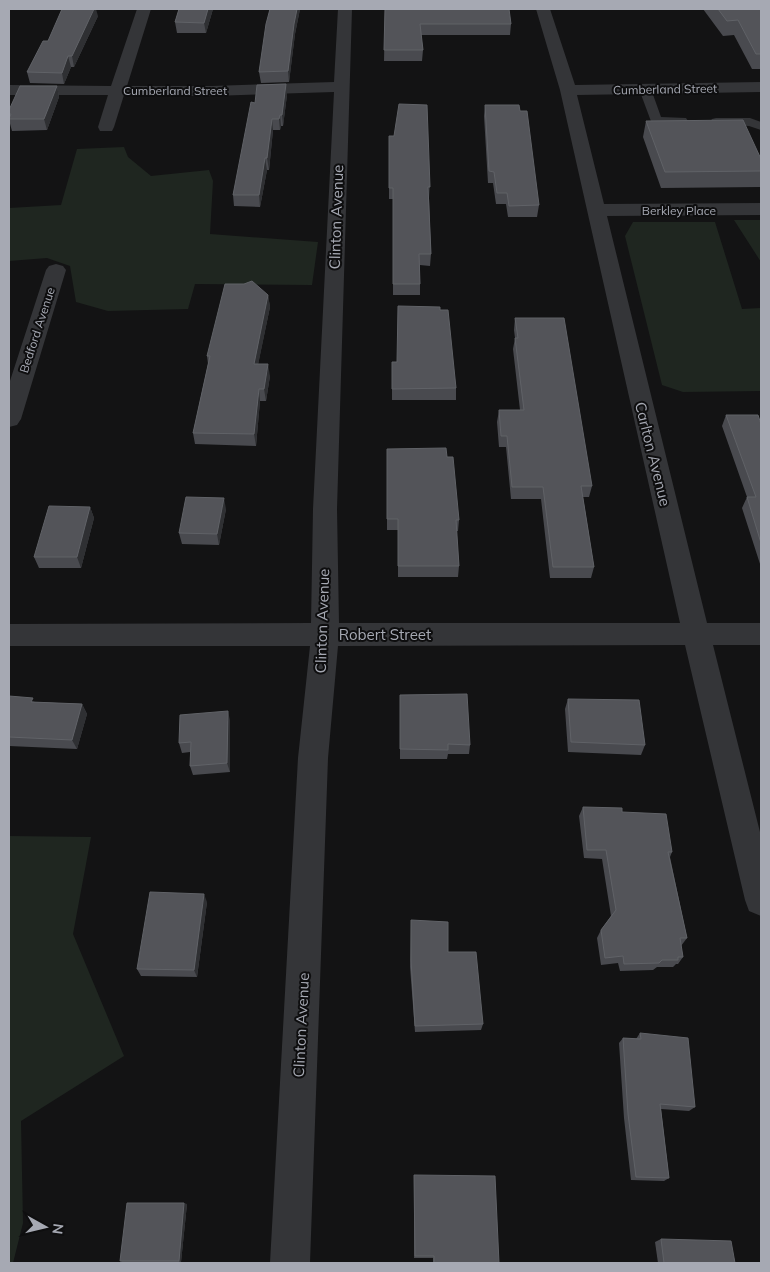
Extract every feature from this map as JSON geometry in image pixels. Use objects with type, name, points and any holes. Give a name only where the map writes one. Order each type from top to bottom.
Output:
[{"type":"street","points":[[106,127],[118,90],[120,76],[144,9]]},
{"type":"street","name":"Clinton Avenue","points":[[290,1263],[313,758],[324,634],[325,509],[345,9]]},
{"type":"street","name":"Carlton Avenue","points":[[543,9],[568,90],[644,420],[698,635],[761,900]]},
{"type":"street","name":"Cumberland Street","points":[[9,90],[203,91],[342,87]]},
{"type":"street","name":"Cumberland Street","points":[[568,90],[761,88]]},
{"type":"street","name":"Berkley Place","points":[[597,210],[761,209]]},
{"type":"street","name":"Bedford Avenue","points":[[9,419],[56,270]]},
{"type":"street","name":"Robert Street","points":[[9,635],[761,634]]},
{"type":"lane","points":[[644,89],[656,121],[750,122],[761,126]]},
{"type":"shaded area","points":[[124,147],[128,157],[151,176],[209,170],[213,181],[210,234],[318,242],[312,285],[195,284],[188,309],[108,311],[76,302],[70,266],[47,258],[9,261],[9,208],[61,205],[77,149]]},
{"type":"shaded area","points":[[734,220],[761,220],[761,262]]},
{"type":"shaded area","points":[[633,222],[715,222],[742,309],[761,308],[761,391],[683,392],[662,385],[625,236]]},
{"type":"shaded area","points":[[9,836],[91,837],[73,934],[124,1056],[21,1121],[23,1223],[13,1263],[9,1263]]},
{"type":"building","points":[[62,9],[94,9],[72,56],[68,56],[62,73],[27,72],[43,41],[48,41]]},
{"type":"building","points":[[179,9],[208,9],[204,23],[175,22]]},
{"type":"building","points":[[270,9],[297,9],[288,71],[259,72]]},
{"type":"building","points":[[385,9],[509,9],[511,24],[420,24],[423,50],[384,50]]},
{"type":"building","points":[[718,9],[761,9],[761,54],[756,54],[738,20],[727,21]]},
{"type":"building","points":[[286,84],[282,115],[280,115],[279,119],[272,119],[267,158],[265,158],[259,195],[233,195],[251,102],[255,103],[257,85]]},
{"type":"building","points":[[20,86],[57,86],[44,119],[9,119],[11,114],[9,114],[9,110]]},
{"type":"building","points":[[399,104],[427,105],[431,254],[419,254],[420,284],[393,284],[393,188],[389,188],[389,136],[394,136]]},
{"type":"building","points":[[485,105],[519,105],[520,111],[527,111],[539,205],[509,206],[507,193],[497,193],[494,172],[489,171]]},
{"type":"building","points":[[743,120],[761,159],[761,171],[665,172],[646,121]]},
{"type":"building","points":[[252,281],[268,295],[254,364],[268,364],[264,389],[259,389],[254,434],[193,433],[210,356],[207,356],[225,284],[244,284]]},
{"type":"building","points":[[398,306],[440,307],[440,310],[448,310],[456,388],[392,389],[392,362],[397,362]]},
{"type":"building","points":[[515,318],[564,318],[592,486],[581,486],[594,567],[553,567],[543,487],[512,487],[507,436],[501,436],[499,410],[524,410],[515,338],[518,338]]},
{"type":"building","points":[[726,415],[758,415],[761,424],[761,543],[747,497],[756,497]]},
{"type":"building","points":[[446,448],[447,457],[453,457],[459,520],[456,520],[459,566],[398,566],[398,519],[387,519],[387,449]]},
{"type":"building","points":[[186,497],[224,498],[217,534],[179,533]]},
{"type":"building","points":[[49,506],[90,507],[77,557],[34,557]]},
{"type":"building","points":[[467,694],[470,745],[448,744],[448,750],[400,749],[400,695]]},
{"type":"building","points":[[9,696],[33,698],[31,702],[82,704],[72,740],[9,737]]},
{"type":"building","points":[[568,699],[639,700],[645,745],[571,742]]},
{"type":"building","points":[[228,711],[227,763],[190,766],[191,742],[179,743],[180,715]]},
{"type":"building","points":[[583,807],[622,808],[622,812],[666,814],[672,852],[668,852],[687,938],[680,938],[683,957],[678,957],[678,960],[662,960],[659,963],[624,964],[623,956],[605,958],[601,930],[616,910],[606,850],[587,850]]},
{"type":"building","points":[[150,892],[204,894],[194,970],[137,969]]},
{"type":"building","points":[[411,920],[448,922],[448,952],[476,952],[483,1024],[415,1026],[411,960]]},
{"type":"building","points":[[640,1033],[688,1038],[695,1107],[660,1104],[669,1178],[636,1177],[628,1114],[623,1038],[641,1039]]},
{"type":"building","points":[[414,1175],[495,1176],[499,1263],[434,1263],[434,1256],[415,1256]]},
{"type":"building","points":[[127,1203],[184,1203],[179,1261],[120,1261]]},
{"type":"building","points":[[661,1239],[731,1241],[735,1263],[664,1263]]}]
